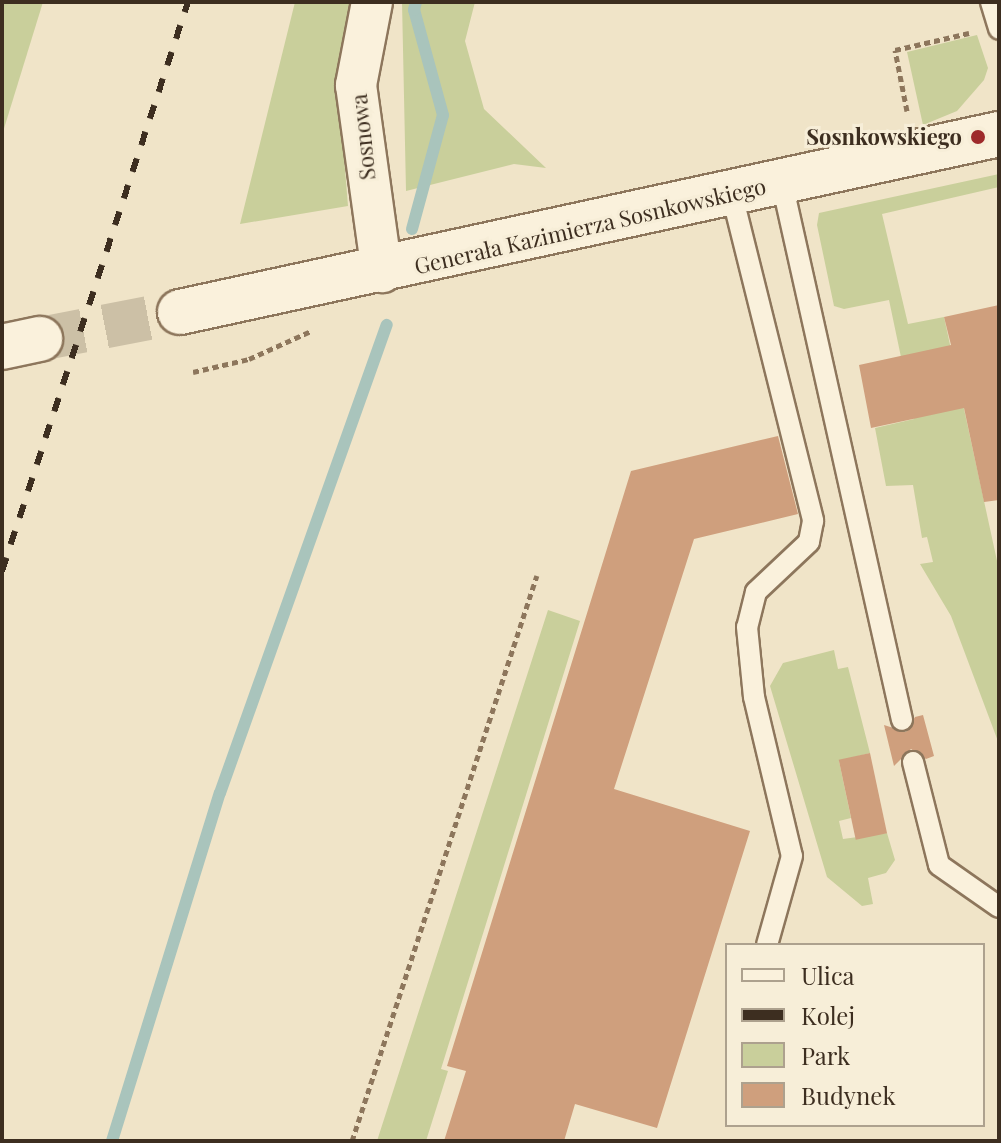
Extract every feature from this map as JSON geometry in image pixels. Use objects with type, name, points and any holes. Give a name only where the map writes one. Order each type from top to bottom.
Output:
[{"type":"street","name":"Sosnowa","points":[[372,2],[356,85],[382,272]]},
{"type":"street","name":"Generała Kazimierza Sosnkowskiego","points":[[180,312],[382,272],[999,134]]},
{"type":"lane","points":[[991,2],[999,29]]},
{"type":"lane","points":[[782,183],[902,720]]},
{"type":"lane","points":[[732,195],[813,521],[802,550],[756,592],[747,627],[754,697],[792,856],[768,943]]},
{"type":"lane","points":[[913,762],[939,865],[999,907]]},
{"type":"path","points":[[909,123],[895,50],[970,32],[967,22]]},
{"type":"path","points":[[352,1141],[537,575]]},
{"type":"green space","points":[[2,2],[43,2],[2,135]]},
{"type":"green space","points":[[295,2],[357,2],[338,83],[348,206],[240,224]]},
{"type":"green space","points":[[402,2],[475,2],[465,41],[484,109],[546,168],[514,164],[406,191]]},
{"type":"green space","points":[[977,35],[988,68],[984,80],[957,111],[923,125],[907,52]]},
{"type":"green space","points":[[999,174],[999,187],[882,214],[908,324],[944,317],[999,570],[999,744],[951,616],[920,564],[933,562],[927,537],[922,538],[913,485],[886,486],[875,428],[914,419],[889,300],[844,309],[834,306],[817,225],[819,213]]},
{"type":"green space","points":[[548,610],[580,621],[441,1069],[448,1071],[426,1141],[377,1141]]},
{"type":"green space","points":[[834,650],[838,669],[848,667],[870,753],[839,761],[851,818],[839,821],[843,839],[887,833],[895,860],[886,873],[868,878],[873,904],[862,906],[827,877],[770,686],[783,663]]},
{"type":"building","points":[[999,305],[999,500],[984,502],[964,408],[871,428],[859,365],[951,345],[944,317]]},
{"type":"building","points":[[778,436],[798,514],[694,539],[614,789],[750,831],[657,1128],[575,1104],[564,1141],[444,1141],[466,1071],[447,1066],[631,471]]},
{"type":"building","points":[[923,715],[934,756],[926,759],[911,749],[894,766],[884,725],[906,732],[915,717]]},
{"type":"building","points":[[870,753],[887,833],[856,840],[839,760]]},
{"type":"waterway","points":[[412,229],[443,115],[414,10],[416,2]]},
{"type":"waterway","points":[[112,1141],[220,793],[387,325]]},
{"type":"tunnel","points":[[40,339],[180,312]]},
{"type":"railway","points":[[2,571],[188,2]]},
{"type":"place","name":"Sosnkowskiego","points":[[978,137]]}]
